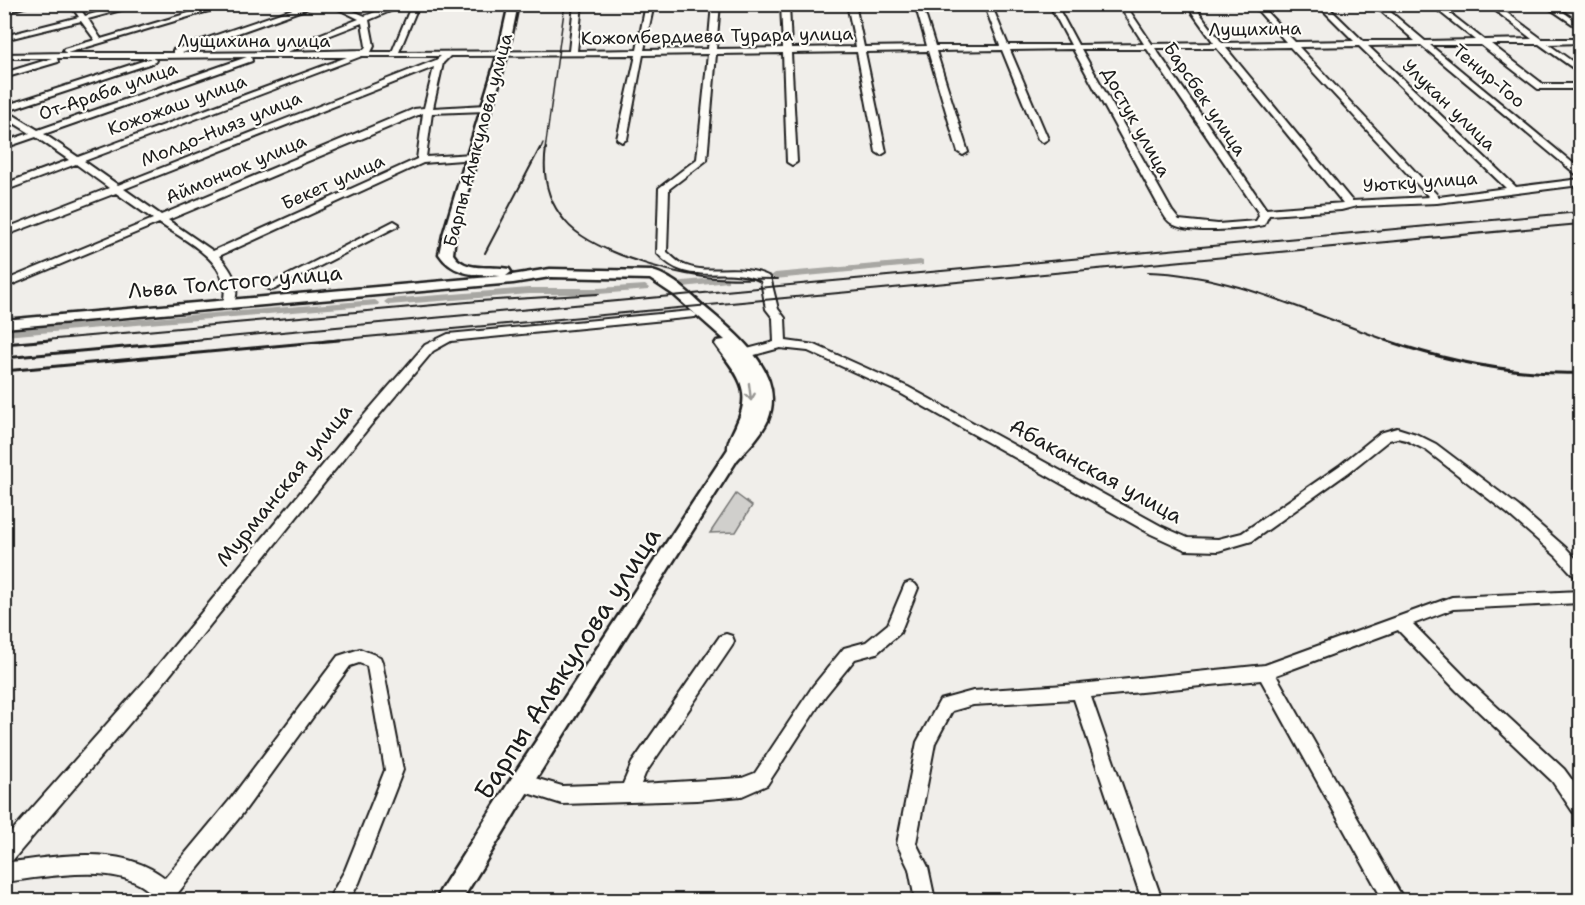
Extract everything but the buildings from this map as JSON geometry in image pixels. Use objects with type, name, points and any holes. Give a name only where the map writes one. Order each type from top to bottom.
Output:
[{"type":"main road","name":"Барпы Алыкулова улица","points":[[514,4],[503,53],[447,244],[447,258],[455,266],[534,276]]},
{"type":"main road","name":"Льва Толстого улица","points":[[4,324],[229,303],[272,293],[433,286],[454,277],[455,266]]},
{"type":"main road","points":[[433,286],[550,273],[652,275],[694,305],[732,338],[740,355]]},
{"type":"main road","points":[[534,276],[579,282],[646,281],[657,287],[740,355]]},
{"type":"main road","name":"Барпы Алыкулова улица","points":[[449,900],[521,783],[731,456],[748,416],[751,399],[740,355]]},
{"type":"street","points":[[6,10],[16,4]]},
{"type":"street","points":[[6,10],[31,4]]},
{"type":"street","points":[[73,4],[100,42]]},
{"type":"street","points":[[4,38],[140,4]]},
{"type":"street","points":[[4,76],[100,42],[229,4]]},
{"type":"street","points":[[4,111],[316,4]]},
{"type":"street","points":[[331,4],[365,19]]},
{"type":"street","points":[[273,56],[294,45],[404,4]]},
{"type":"street","points":[[393,55],[416,4]]},
{"type":"street","points":[[573,53],[578,4]]},
{"type":"street","points":[[622,139],[650,4]]},
{"type":"street","points":[[716,4],[702,160],[691,170],[674,178],[664,188],[662,253],[677,265],[701,273],[745,271],[759,274],[766,279],[772,309],[779,318],[780,344],[740,355]]},
{"type":"street","points":[[785,4],[792,162]]},
{"type":"street","points":[[851,4],[881,152]]},
{"type":"street","points":[[918,4],[963,152]]},
{"type":"street","points":[[987,4],[1043,139]]},
{"type":"street","name":"Достук улица","points":[[1052,4],[1174,222],[1198,225],[1250,225],[1260,223],[1264,216],[1263,212]]},
{"type":"street","name":"Барсбек улица","points":[[1121,4],[1263,212]]},
{"type":"street","points":[[1189,4],[1219,45],[1350,205]]},
{"type":"street","points":[[1255,4],[1437,200]]},
{"type":"street","name":"Улукан улица","points":[[1320,4],[1513,190]]},
{"type":"street","name":"Тенир-Тоо","points":[[1376,4],[1581,173]]},
{"type":"street","points":[[1433,4],[1541,87],[1581,87]]},
{"type":"street","points":[[1490,4],[1581,71]]},
{"type":"street","points":[[1546,4],[1581,27]]},
{"type":"street","points":[[361,55],[370,46],[365,19]]},
{"type":"street","name":"Лущихина","points":[[931,49],[1581,41]]},
{"type":"street","name":"Кожомбердиева Турара улица","points":[[503,53],[931,49]]},
{"type":"street","name":"Молдо-Нияз улица","points":[[4,233],[439,62],[449,53]]},
{"type":"street","name":"Лущихина улица","points":[[4,56],[503,53]]},
{"type":"street","name":"Кожожаш улица","points":[[4,188],[361,55]]},
{"type":"street","name":"От-Араба улица","points":[[4,146],[256,56]]},
{"type":"street","points":[[421,160],[428,110],[439,62]]},
{"type":"street","name":"Аймончок улица","points":[[4,285],[417,111],[486,108]]},
{"type":"street","points":[[4,111],[212,255],[228,273],[232,295],[229,303]]},
{"type":"street","name":"Бекет улица","points":[[212,255],[421,160],[472,157]]},
{"type":"street","name":"Уютку улица","points":[[1263,212],[1437,200],[1581,182]]},
{"type":"street","points":[[272,293],[294,280],[302,272],[394,224]]},
{"type":"street","name":"Мурманская улица","points":[[4,855],[151,686],[429,348],[448,338],[691,315]]},
{"type":"street","name":"Абаканская улица","points":[[780,344],[811,348],[904,390],[1186,544],[1218,545],[1246,537],[1344,469],[1385,436],[1397,432],[1431,447],[1504,503],[1561,552],[1581,573]]},
{"type":"street","points":[[521,783],[562,795],[742,787],[761,779],[819,691],[850,653],[871,648],[894,628],[910,588]]},
{"type":"street","points":[[925,900],[918,867],[906,844],[926,742],[946,705],[973,698],[1080,691],[1265,672],[1452,603],[1581,597]]},
{"type":"street","points":[[1400,621],[1463,686],[1558,775],[1581,806]]},
{"type":"street","points":[[629,793],[638,769],[726,641]]},
{"type":"street","points":[[4,872],[75,865],[110,865],[144,874],[168,896],[344,661],[360,656],[374,662],[394,770],[352,876],[338,900]]},
{"type":"street","points":[[1265,672],[1394,900]]},
{"type":"street","points":[[1080,691],[1152,900]]},
{"type":"shaded area","points":[[736,494],[752,506],[736,532],[710,533]]},
{"type":"waterway","points":[[775,276],[920,263]]},
{"type":"waterway","points":[[683,284],[725,280]]},
{"type":"waterway","points":[[388,302],[529,291],[599,291],[645,288]]},
{"type":"waterway","points":[[4,333],[375,303]]},
{"type":"railway","points":[[545,150],[565,4]]},
{"type":"railway","points":[[540,150],[543,143]]},
{"type":"railway","points":[[485,253],[540,148]]},
{"type":"railway","points":[[546,148],[547,187],[554,205],[576,232],[592,242],[650,265],[688,274],[704,277],[778,279]]},
{"type":"railway","points":[[185,341],[1580,212]]},
{"type":"railway","points":[[323,341],[1580,224]]},
{"type":"railway","points":[[1148,272],[1180,274],[1241,288],[1389,341]]},
{"type":"railway","points":[[34,341],[479,301],[599,294]]},
{"type":"railway","points":[[4,344],[51,340]]},
{"type":"railway","points":[[4,358],[201,340]]},
{"type":"railway","points":[[4,371],[339,340]]},
{"type":"railway","points":[[1385,340],[1433,355],[1481,366],[1530,372],[1580,373]]}]
